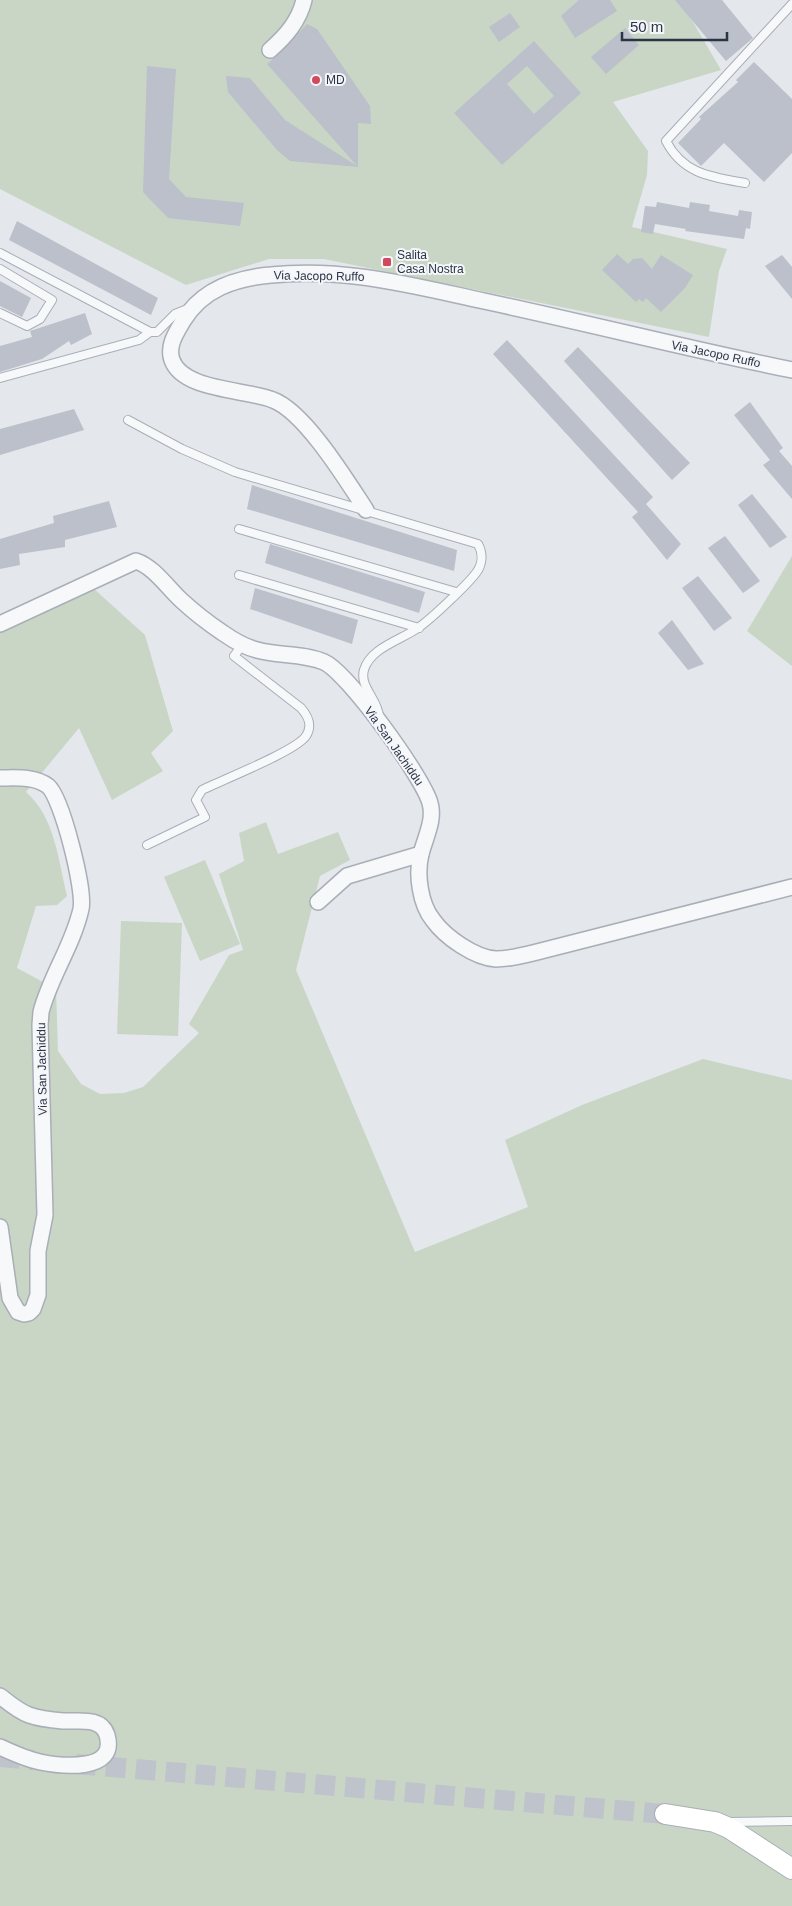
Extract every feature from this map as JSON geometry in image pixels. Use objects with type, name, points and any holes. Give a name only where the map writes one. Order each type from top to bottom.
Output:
[{"type":"main road","points":[[665,1814],[715,1822],[729,1828],[792,1869]]},
{"type":"street","points":[[270,50],[288,32],[299,15],[304,0]]},
{"type":"street","name":"Via Jacopo Ruffo","points":[[366,510],[333,459],[296,416],[282,404],[245,391],[201,384],[184,376],[172,362],[171,344],[184,318],[194,306],[215,289],[248,279],[296,273],[347,275],[401,283],[792,370]]},
{"type":"street","name":"Via San Jachiddu","points":[[0,624],[136,561],[149,568],[199,615],[243,644],[258,650],[316,659],[326,663],[342,675],[413,770],[430,803],[430,823],[421,854],[420,883],[431,918],[445,932],[468,949],[496,959],[533,953],[646,926],[792,887]]},
{"type":"street","name":"Via San Jachiddu","points":[[0,778],[34,779],[43,783],[55,794],[62,811],[82,899],[79,916],[42,1012],[45,1215],[38,1251],[38,1295],[33,1309],[29,1313],[18,1312],[10,1298],[0,1227]]},
{"type":"street","points":[[318,902],[347,876],[421,854]]},
{"type":"street","points":[[0,1696],[17,1709],[42,1718],[94,1722],[106,1734],[108,1743],[101,1759],[86,1766],[42,1762],[0,1748]]},
{"type":"lane","points":[[745,183],[710,177],[686,166],[672,154],[666,141],[792,4]]},
{"type":"lane","points":[[0,253],[150,332],[157,332],[175,314],[194,306]]},
{"type":"lane","points":[[0,269],[52,300],[40,319],[26,326],[0,313]]},
{"type":"lane","points":[[0,378],[139,340],[150,332]]},
{"type":"lane","points":[[128,420],[182,450],[235,472],[478,544],[482,551],[480,566],[476,572],[419,628],[373,656],[364,670],[364,681],[379,709],[378,723]]},
{"type":"lane","points":[[239,529],[456,592]]},
{"type":"lane","points":[[239,575],[419,628]]},
{"type":"lane","points":[[147,845],[205,817],[196,800],[202,790],[295,746],[308,734],[310,724],[308,716],[301,708],[234,656],[243,644]]},
{"type":"lane","points":[[715,1822],[792,1821]]},
{"type":"green space","points":[[0,0],[680,0],[721,70],[613,102],[648,151],[647,175],[632,227],[727,249],[719,271],[709,337],[324,259],[269,259],[186,285],[0,189]]},
{"type":"green space","points":[[792,556],[792,666],[747,631]]},
{"type":"green space","points":[[93,588],[145,635],[173,731],[151,753],[163,771],[112,800],[79,728],[26,792],[36,802],[49,826],[58,854],[67,896],[57,905],[36,906],[17,968],[56,989],[58,1051],[81,1084],[100,1094],[124,1093],[143,1087],[199,1033],[189,1024],[229,955],[243,950],[219,874],[244,861],[239,833],[266,822],[278,854],[338,832],[350,860],[320,876],[296,970],[415,1252],[528,1207],[505,1140],[582,1105],[703,1059],[792,1080],[792,1906],[0,1906],[0,630]]},
{"type":"green space","points":[[205,860],[240,944],[200,961],[164,877]]},
{"type":"green space","points":[[121,921],[182,923],[178,1036],[117,1034]]},
{"type":"building","points":[[579,0],[610,0],[617,11],[575,38],[561,16]]},
{"type":"building","points":[[675,0],[722,0],[753,38],[726,61]]},
{"type":"building","points":[[510,13],[520,27],[499,42],[489,27]]},
{"type":"building","points":[[307,24],[317,29],[370,106],[371,124],[358,123],[358,167],[290,161],[277,150],[228,92],[226,76],[250,78],[285,120],[357,166],[267,64]]},
{"type":"building","points":[[625,28],[639,45],[606,74],[591,57]]},
{"type":"building","points":[[534,41],[581,93],[502,165],[454,113]],"holes":[[[527,66],[554,96],[534,114],[507,84]]]},
{"type":"building","points":[[754,62],[792,99],[792,153],[764,182],[724,143],[701,166],[678,143],[701,119],[699,117],[738,82],[736,80]]},
{"type":"building","points":[[147,66],[176,69],[169,179],[186,197],[244,203],[240,226],[168,218],[143,192]]},
{"type":"building","points":[[657,202],[689,208],[690,202],[710,205],[709,211],[738,216],[739,210],[752,212],[750,229],[746,228],[744,239],[685,231],[686,229],[655,224],[653,234],[641,232],[645,206],[656,207]]},
{"type":"building","points":[[17,221],[158,298],[151,315],[9,240]]},
{"type":"building","points":[[617,254],[628,264],[633,259],[642,258],[652,269],[661,255],[693,275],[685,288],[661,312],[646,298],[643,302],[639,299],[636,302],[602,270]]},
{"type":"building","points":[[782,255],[792,267],[792,299],[765,266]]},
{"type":"building","points":[[0,281],[31,298],[22,317],[0,306]]},
{"type":"building","points":[[85,313],[92,334],[71,345],[69,341],[42,359],[0,372],[0,346],[32,337],[30,331]]},
{"type":"building","points":[[507,340],[653,497],[646,504],[681,544],[667,560],[632,517],[638,512],[493,354]]},
{"type":"building","points":[[578,347],[690,463],[672,480],[564,361]]},
{"type":"building","points":[[750,402],[783,448],[779,451],[792,466],[792,499],[763,465],[770,460],[734,415]]},
{"type":"building","points":[[74,409],[84,430],[0,455],[0,429]]},
{"type":"building","points":[[252,485],[457,550],[454,571],[247,509]]},
{"type":"building","points":[[752,494],[787,537],[770,548],[738,505]]},
{"type":"building","points":[[109,501],[117,527],[65,540],[65,547],[19,554],[20,565],[0,569],[0,539],[54,523],[53,516]]},
{"type":"building","points":[[725,536],[760,581],[743,593],[708,548]]},
{"type":"building","points":[[270,544],[425,592],[419,613],[265,563]]},
{"type":"building","points":[[698,576],[732,618],[714,631],[682,588]]},
{"type":"building","points":[[255,588],[358,620],[352,644],[250,609]]},
{"type":"building","points":[[672,620],[704,664],[688,670],[658,633]]},
{"type":"tunnel","points":[[0,1757],[33,1760]]},
{"type":"tunnel","points":[[76,1764],[665,1814]]},
{"type":"place","name":"MD","points":[[316,80]]},
{"type":"place","name":"Salita Casa Nostra","points":[[387,262]]}]
